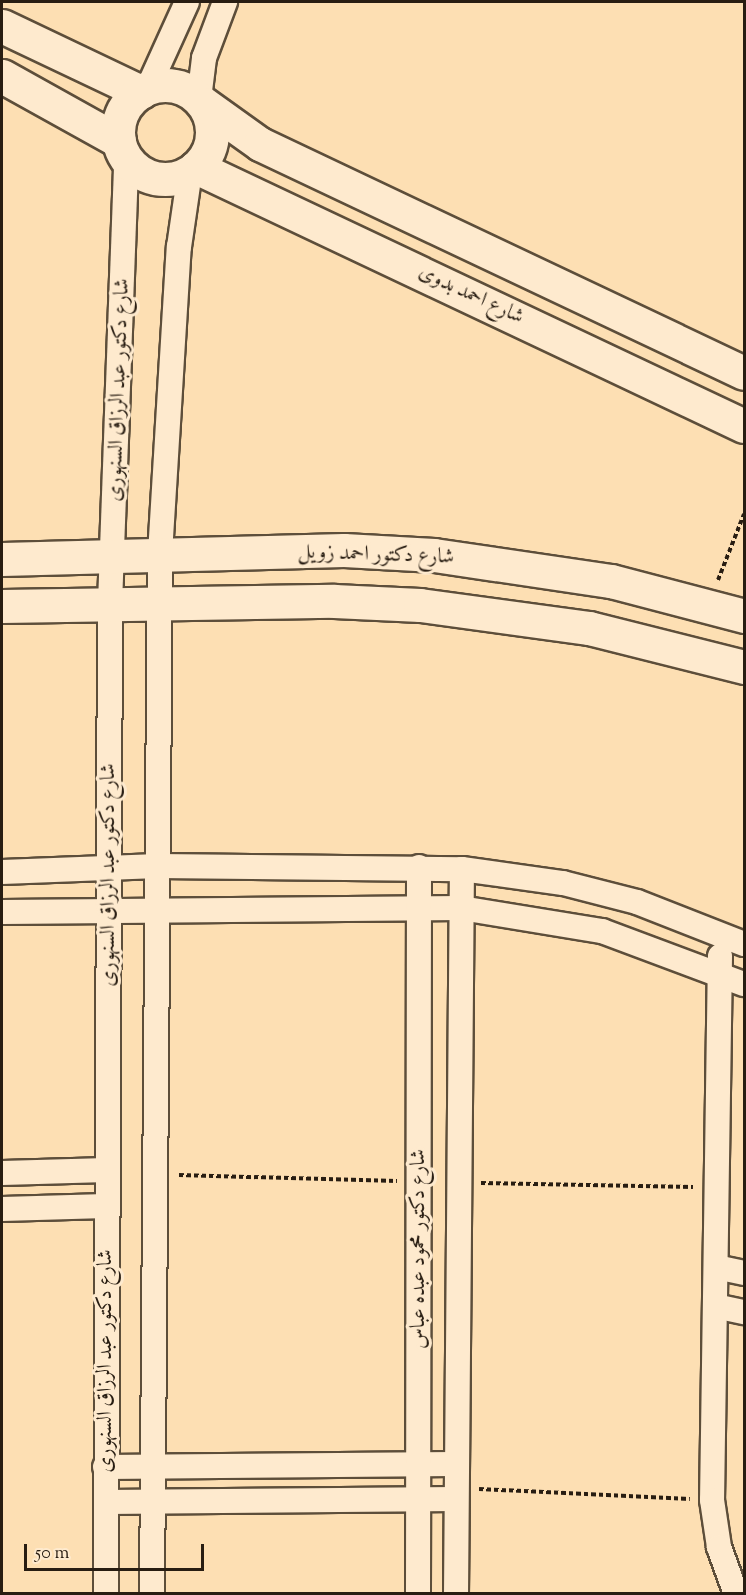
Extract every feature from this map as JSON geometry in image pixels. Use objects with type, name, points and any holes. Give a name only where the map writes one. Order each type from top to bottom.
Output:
[{"type":"street","points":[[123,149],[125,108],[145,90],[187,2]]},
{"type":"street","points":[[152,1593],[160,554],[179,247],[193,170],[211,144],[202,102],[204,58],[225,2]]},
{"type":"street","points":[[2,26],[145,90],[176,86],[260,144],[744,373]]},
{"type":"street","points":[[2,76],[123,149],[136,169],[163,179],[193,170]]},
{"type":"street","name":"شارع دكتور عبد الرزاق السنهورى","points":[[106,1593],[110,604],[123,149]]},
{"type":"street","name":"شارع احمد بدوى","points":[[193,170],[744,426]]},
{"type":"street","name":"شارع دكتور احمد زويل","points":[[2,559],[344,550],[434,555],[611,580],[744,616]]},
{"type":"street","points":[[2,606],[334,601],[494,613],[589,628],[744,668]]},
{"type":"street","points":[[2,872],[158,866],[462,869],[563,883],[637,902],[744,944]]},
{"type":"street","name":"شارع دكتور محمود عبده عباس","points":[[418,1593],[420,867]]},
{"type":"street","name":"شارع دكتور محمود عبده عباس","points":[[456,1593],[457,1183],[462,869]]},
{"type":"street","points":[[2,912],[419,905],[461,908],[602,931],[720,971],[744,984]]},
{"type":"street","points":[[720,933],[712,1500],[720,1547],[736,1593]]},
{"type":"street","points":[[2,1173],[107,1170]]},
{"type":"street","points":[[2,1209],[106,1206]]},
{"type":"street","points":[[716,1267],[744,1273]]},
{"type":"street","points":[[715,1306],[744,1312]]},
{"type":"street","points":[[105,1467],[418,1464],[455,1484]]},
{"type":"street","points":[[106,1502],[419,1499],[455,1484]]},
{"type":"path","points":[[708,605],[744,514]]},
{"type":"path","points":[[154,1174],[419,1182]]},
{"type":"path","points":[[457,1183],[717,1187]]},
{"type":"path","points":[[455,1484],[712,1500]]}]
